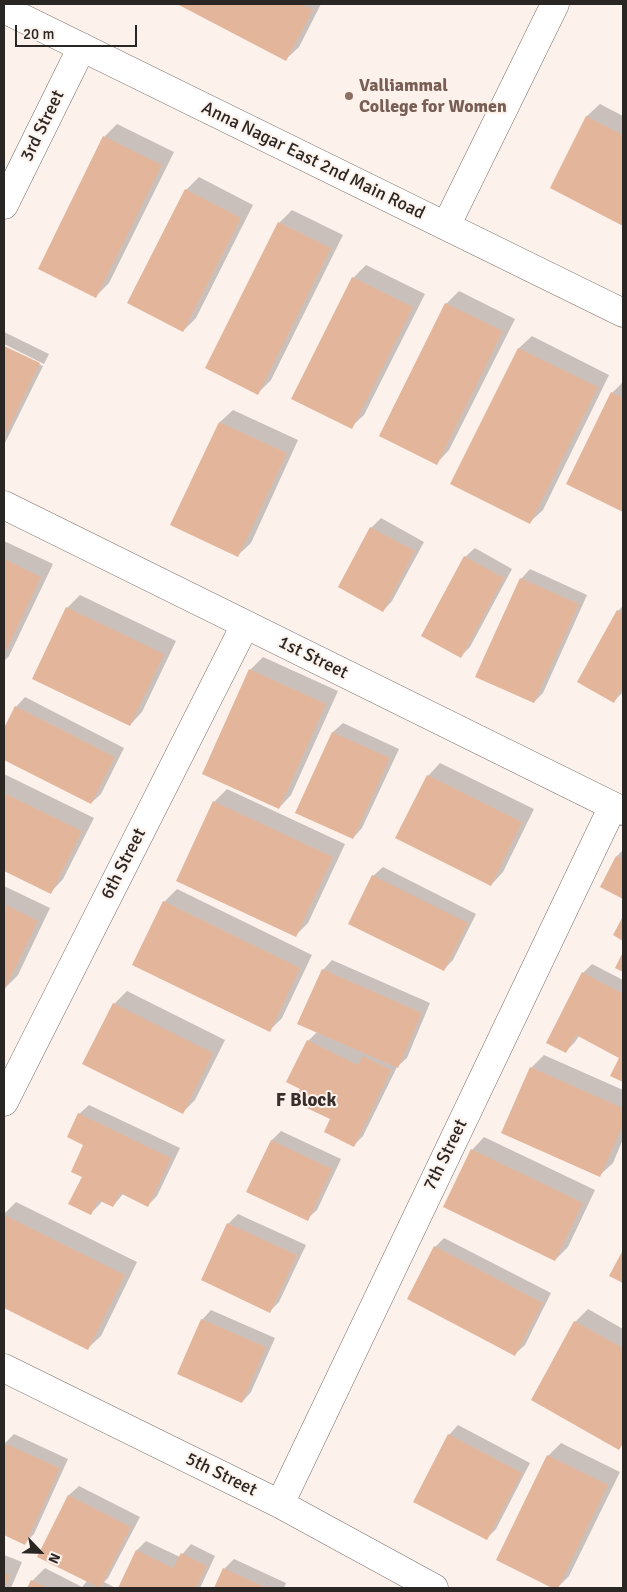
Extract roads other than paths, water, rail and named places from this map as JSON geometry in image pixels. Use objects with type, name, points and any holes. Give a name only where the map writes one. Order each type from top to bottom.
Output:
[{"type":"street","points":[[446,226],[555,4]]},
{"type":"street","name":"Anna Nagar East 2nd Main Road","points":[[4,9],[623,313]]},
{"type":"street","name":"3rd Street","points":[[4,205],[82,47]]},
{"type":"street","name":"1st Street","points":[[4,505],[618,809]]},
{"type":"street","name":"6th Street","points":[[4,1102],[245,625]]},
{"type":"street","name":"7th Street","points":[[280,1504],[618,809]]},
{"type":"street","name":"5th Street","points":[[4,1368],[280,1504],[434,1588]]},
{"type":"place","name":"Valliammal College for Women","points":[[349,96]]},
{"type":"district","name":"F Block","points":[[306,1101]]}]
